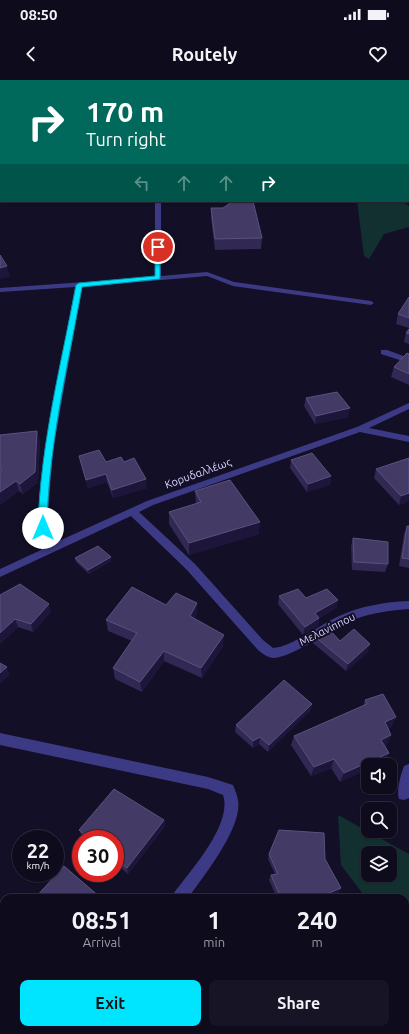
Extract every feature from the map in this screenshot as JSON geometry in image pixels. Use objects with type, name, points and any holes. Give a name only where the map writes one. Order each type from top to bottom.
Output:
[{"type":"street","points":[[158,202],[158,278]]},
{"type":"street","points":[[0,290],[207,274],[233,284],[371,303]]},
{"type":"street","points":[[46,551],[42,512],[49,450],[79,285]]},
{"type":"street","points":[[384,352],[409,361]]},
{"type":"street","name":"Κορυδαλλέως","points":[[0,573],[132,511],[196,486],[360,429],[398,412],[409,405]]},
{"type":"street","points":[[360,429],[409,439]]},
{"type":"street","name":"Μελανίππου","points":[[132,511],[191,567],[254,637],[274,654],[284,651],[331,625],[353,615],[373,609],[409,605]]},
{"type":"street","points":[[0,739],[208,783],[228,790],[231,795],[233,805],[232,814],[225,830],[182,894]]},
{"type":"street","points":[[404,794],[409,770]]},
{"type":"green space","points":[[357,202],[404,202],[409,206],[409,227],[384,234],[369,259],[364,256]]},
{"type":"green space","points":[[338,815],[361,828],[361,838],[380,838],[394,846],[361,846],[361,882],[397,882],[397,847],[409,854],[409,894],[363,894],[341,865]]},
{"type":"building","points":[[232,202],[253,202],[262,238],[215,239],[211,208],[223,208]]},
{"type":"building","points":[[0,255],[7,266],[0,268]]},
{"type":"building","points":[[409,297],[409,318],[398,314]]},
{"type":"building","points":[[407,353],[409,354],[409,374],[394,367]]},
{"type":"building","points":[[337,392],[350,408],[316,416],[306,398]]},
{"type":"building","points":[[37,431],[35,472],[20,484],[16,481],[0,492],[0,471],[2,470],[0,468],[0,435]]},
{"type":"building","points":[[99,450],[106,462],[121,457],[124,462],[134,458],[146,479],[112,490],[106,474],[86,480],[79,456]]},
{"type":"building","points":[[312,453],[331,476],[308,484],[291,460]]},
{"type":"building","points":[[409,458],[409,493],[401,496],[376,469]]},
{"type":"building","points":[[230,480],[260,522],[189,543],[169,512],[201,502],[195,491]]},
{"type":"building","points":[[407,526],[409,526],[409,559],[402,558]]},
{"type":"building","points":[[353,538],[388,542],[388,564],[354,562]]},
{"type":"building","points":[[98,546],[111,557],[88,570],[75,558]]},
{"type":"building","points":[[20,584],[49,604],[31,624],[15,619],[0,633],[0,595]]},
{"type":"building","points":[[132,587],[166,605],[176,593],[197,603],[190,616],[224,635],[201,668],[164,651],[140,682],[113,668],[137,633],[106,620]]},
{"type":"building","points":[[298,589],[306,598],[327,589],[338,600],[315,613],[319,618],[305,627],[279,596]]},
{"type":"building","points":[[328,628],[340,641],[354,629],[370,644],[348,664],[314,636]]},
{"type":"building","points":[[0,663],[7,667],[0,673]]},
{"type":"building","points":[[284,680],[312,704],[269,745],[260,737],[253,741],[236,725]]},
{"type":"building","points":[[383,694],[396,717],[385,722],[391,735],[381,740],[389,753],[378,758],[361,758],[361,765],[344,773],[334,759],[314,767],[294,736],[367,704],[365,700]]},
{"type":"building","points":[[114,789],[164,820],[127,868],[124,866],[124,830],[79,830]]},
{"type":"building","points":[[279,830],[324,833],[325,859],[341,888],[327,894],[279,894],[271,875],[278,874],[269,854]]},
{"type":"building","points":[[64,866],[72,873],[72,882],[82,882],[96,894],[39,894],[50,882],[64,882]]},
{"type":"route","points":[[43,528],[42,512],[49,450],[79,285],[158,278],[158,247]]}]
